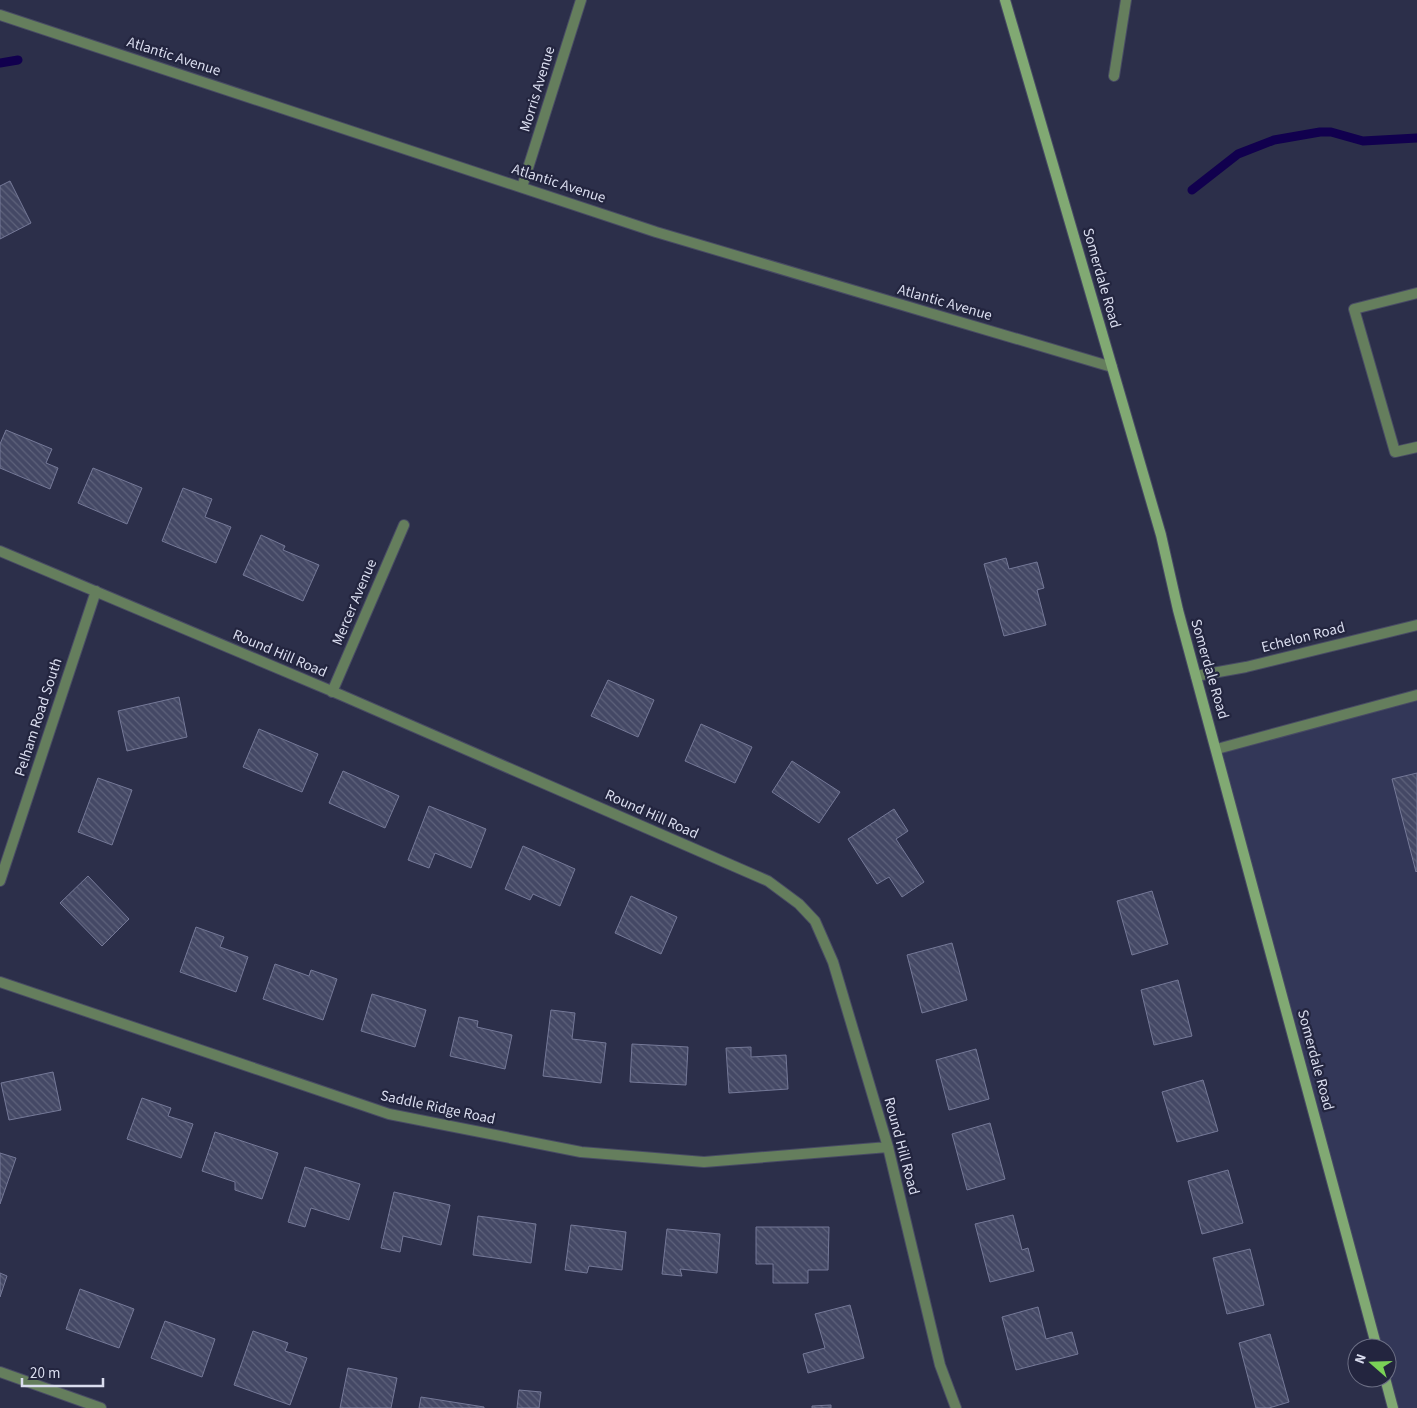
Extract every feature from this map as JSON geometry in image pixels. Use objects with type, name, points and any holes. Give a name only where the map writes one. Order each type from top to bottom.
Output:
[{"type":"main road","name":"Somerdale Road","points":[[1006,0],[1161,535],[1178,610],[1374,1338]]},
{"type":"main road","points":[[1388,1388],[1393,1408]]},
{"type":"street","name":"Morris Avenue","points":[[522,187],[581,0]]},
{"type":"street","points":[[1114,76],[1126,0]]},
{"type":"street","name":"Atlantic Avenue","points":[[0,15],[656,232],[1112,367]]},
{"type":"street","points":[[1417,293],[1354,309],[1395,452],[1417,447]]},
{"type":"street","name":"Mercer Avenue","points":[[332,692],[404,525]]},
{"type":"street","name":"Round Hill Road","points":[[0,551],[332,692],[768,882],[799,904],[815,921],[834,962],[888,1146],[940,1365],[956,1408]]},
{"type":"street","name":"Pelham Road South","points":[[0,881],[96,591]]},
{"type":"street","name":"Echelon Road","points":[[1196,676],[1246,667],[1417,625]]},
{"type":"street","points":[[1217,749],[1417,695]]},
{"type":"street","name":"Saddle Ridge Road","points":[[0,982],[389,1114],[581,1152],[704,1162],[888,1146]]},
{"type":"street","points":[[0,1372],[101,1408]]},
{"type":"shaded area","points":[[1417,695],[1417,1408],[1393,1408],[1389,1388],[1397,1388],[1397,1338],[1374,1338],[1217,749]]},
{"type":"building","points":[[10,181],[31,223],[0,239],[0,186]]},
{"type":"building","points":[[6,430],[52,449],[46,463],[58,468],[50,489],[0,468],[0,444]]},
{"type":"building","points":[[93,468],[142,488],[127,524],[78,503]]},
{"type":"building","points":[[183,488],[212,499],[205,517],[231,527],[216,563],[162,541]]},
{"type":"building","points":[[261,535],[285,546],[283,550],[319,565],[303,601],[243,575]]},
{"type":"building","points":[[1006,558],[1009,569],[1037,562],[1044,588],[1037,590],[1046,625],[1004,636],[984,564]]},
{"type":"building","points":[[608,680],[654,700],[638,737],[591,716]]},
{"type":"building","points":[[179,697],[187,737],[127,751],[118,711]]},
{"type":"building","points":[[701,724],[752,747],[735,783],[685,761]]},
{"type":"building","points":[[259,729],[318,754],[302,792],[243,767]]},
{"type":"building","points":[[792,761],[840,792],[819,823],[772,792]]},
{"type":"building","points":[[343,771],[399,796],[385,828],[329,803]]},
{"type":"building","points":[[1417,773],[1417,871],[1416,872],[1392,779]]},
{"type":"building","points":[[98,778],[132,790],[112,845],[78,832]]},
{"type":"building","points":[[429,806],[486,829],[471,868],[435,853],[429,868],[408,860]]},
{"type":"building","points":[[894,809],[908,831],[896,839],[924,882],[902,897],[889,877],[877,884],[848,839]]},
{"type":"building","points":[[523,846],[575,869],[560,906],[533,894],[530,900],[505,889]]},
{"type":"building","points":[[88,876],[129,919],[102,946],[60,903]]},
{"type":"building","points":[[1152,891],[1168,944],[1132,955],[1117,901]]},
{"type":"building","points":[[631,896],[677,917],[661,954],[615,933]]},
{"type":"building","points":[[196,927],[224,937],[220,947],[248,957],[236,992],[180,972]]},
{"type":"building","points":[[952,943],[967,1000],[922,1013],[907,955]]},
{"type":"building","points":[[275,964],[309,976],[311,970],[337,979],[323,1020],[263,999]]},
{"type":"building","points":[[1178,980],[1192,1036],[1154,1045],[1141,990]]},
{"type":"building","points":[[372,994],[426,1010],[415,1047],[361,1031]]},
{"type":"building","points":[[551,1010],[575,1013],[572,1039],[606,1043],[601,1083],[543,1076]]},
{"type":"building","points":[[459,1017],[478,1021],[477,1027],[512,1035],[505,1069],[450,1056]]},
{"type":"building","points":[[632,1044],[688,1047],[686,1085],[630,1082]]},
{"type":"building","points":[[751,1047],[751,1057],[786,1055],[788,1089],[729,1093],[726,1048]]},
{"type":"building","points":[[976,1049],[989,1099],[949,1110],[936,1060]]},
{"type":"building","points":[[53,1072],[61,1110],[9,1120],[1,1083]]},
{"type":"building","points":[[1203,1080],[1218,1131],[1177,1142],[1162,1092]]},
{"type":"building","points":[[142,1098],[171,1108],[168,1116],[193,1124],[181,1158],[127,1139]]},
{"type":"building","points":[[990,1123],[1005,1179],[967,1190],[952,1134]]},
{"type":"building","points":[[215,1132],[278,1153],[262,1199],[235,1190],[235,1182],[202,1171]]},
{"type":"building","points":[[0,1153],[16,1158],[0,1204]]},
{"type":"building","points":[[305,1167],[360,1184],[349,1220],[311,1208],[305,1227],[288,1222]]},
{"type":"building","points":[[1228,1170],[1243,1223],[1202,1234],[1188,1181]]},
{"type":"building","points":[[394,1192],[450,1205],[441,1245],[403,1236],[400,1252],[381,1248]]},
{"type":"building","points":[[1013,1215],[1022,1250],[1028,1248],[1034,1271],[990,1282],[975,1224]]},
{"type":"building","points":[[478,1216],[536,1224],[531,1263],[473,1255]]},
{"type":"building","points":[[571,1225],[626,1232],[622,1270],[589,1266],[587,1273],[565,1270]]},
{"type":"building","points":[[756,1227],[829,1227],[828,1270],[808,1270],[808,1283],[773,1283],[773,1264],[756,1264]]},
{"type":"building","points":[[667,1229],[720,1234],[717,1273],[680,1269],[682,1276],[662,1274]]},
{"type":"building","points":[[1250,1249],[1264,1305],[1227,1314],[1213,1258]]},
{"type":"building","points":[[0,1273],[7,1276],[0,1297]]},
{"type":"building","points":[[80,1289],[134,1309],[119,1348],[66,1329]]},
{"type":"building","points":[[850,1305],[864,1358],[808,1373],[803,1354],[825,1348],[815,1314]]},
{"type":"building","points":[[1038,1307],[1046,1339],[1072,1332],[1078,1354],[1016,1370],[1002,1317]]},
{"type":"building","points":[[165,1321],[215,1339],[202,1377],[151,1358]]},
{"type":"building","points":[[253,1331],[288,1343],[285,1351],[307,1358],[290,1405],[234,1385]]},
{"type":"building","points":[[1270,1334],[1289,1402],[1269,1408],[1256,1408],[1239,1343]]},
{"type":"building","points":[[348,1368],[397,1378],[391,1408],[340,1408]]},
{"type":"building","points":[[519,1390],[541,1392],[539,1408],[517,1408]]},
{"type":"building","points":[[421,1397],[484,1407],[484,1408],[419,1408]]},
{"type":"building","points":[[831,1405],[831,1408],[812,1408],[812,1406]]},
{"type":"waterway","points":[[0,63],[18,60]]},
{"type":"waterway","points":[[1192,190],[1238,154],[1274,140],[1320,132],[1331,132],[1363,141],[1417,138]]}]
